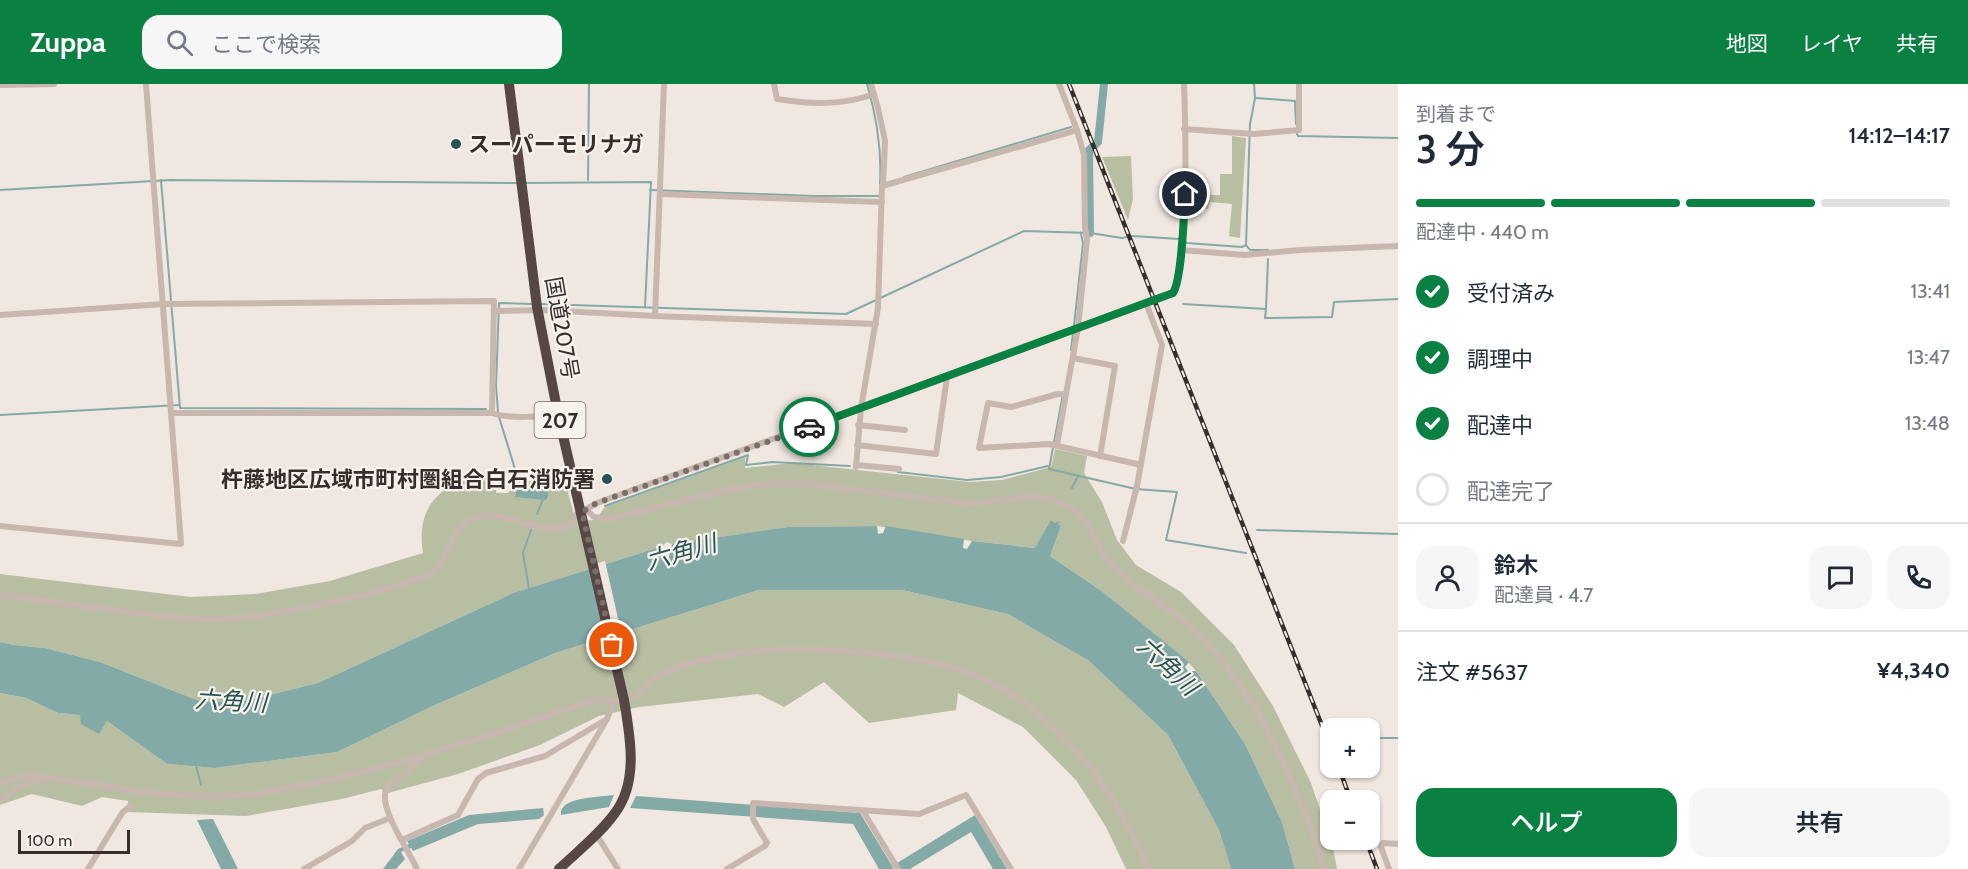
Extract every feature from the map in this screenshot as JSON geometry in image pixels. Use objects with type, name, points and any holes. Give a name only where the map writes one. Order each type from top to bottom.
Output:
[{"type":"highway","name":"国道207号","points":[[509,84],[537,306],[558,414],[582,512],[630,736],[631,760],[628,786],[616,811],[560,869]]},
{"type":"street","points":[[0,85],[54,84]]},
{"type":"street","points":[[0,526],[181,544],[172,408],[169,304],[154,180],[146,84]]},
{"type":"street","points":[[655,315],[664,84]]},
{"type":"street","points":[[774,84],[777,99],[809,104],[853,100],[871,95]]},
{"type":"street","points":[[871,84],[871,95],[885,141],[883,182]]},
{"type":"street","points":[[1053,445],[1073,358],[1074,330],[1087,239],[1084,228],[1084,155],[1059,84]]},
{"type":"street","points":[[0,596],[189,619],[216,619],[274,614],[367,594],[429,575],[442,565],[451,541],[461,525],[472,519],[498,515],[550,530],[565,527],[573,523],[577,514],[597,503],[1074,330],[1175,291],[1182,243],[1185,194],[1184,84]]},
{"type":"street","points":[[1184,129],[1250,134],[1299,130],[1299,84]]},
{"type":"street","points":[[899,469],[856,466],[858,425],[880,292],[882,186],[1077,130]]},
{"type":"street","points":[[660,192],[882,202]]},
{"type":"street","points":[[1182,243],[1245,255],[1398,246]]},
{"type":"street","points":[[0,315],[169,304],[494,301],[497,310],[496,415]]},
{"type":"street","points":[[1123,541],[1141,465],[1162,345],[1146,303]]},
{"type":"street","points":[[497,310],[537,306],[655,315],[876,324]]},
{"type":"street","points":[[1073,358],[1115,366],[1100,456]]},
{"type":"street","points":[[857,445],[936,454],[946,376]]},
{"type":"street","points":[[1063,394],[1011,407],[988,403],[979,448],[1053,445],[1141,465]]},
{"type":"street","points":[[172,408],[547,416],[558,414]]},
{"type":"street","points":[[858,425],[905,430]]},
{"type":"street","points":[[582,512],[588,511],[594,517],[609,519],[735,488],[786,484],[809,484],[968,503],[1037,496],[1057,501],[1078,512],[1090,527],[1102,552],[1116,570],[1190,626],[1218,657],[1247,696],[1273,740],[1291,779],[1310,824],[1323,869]]},
{"type":"street","points":[[0,783],[25,776],[47,777],[160,795],[255,794],[345,777],[426,756],[593,700],[638,695],[655,678],[682,666],[723,656],[776,649],[828,649],[882,654],[950,667],[981,679],[1014,696],[1066,739],[1089,765],[1125,817],[1149,869]]},
{"type":"street","points":[[519,869],[620,697]]},
{"type":"street","points":[[405,845],[458,816],[478,779],[486,773],[545,756],[607,719]]},
{"type":"street","points":[[417,869],[390,818],[384,801],[386,789],[426,756]]},
{"type":"street","points":[[0,800],[30,782],[47,777]]},
{"type":"street","points":[[727,869],[765,846],[766,840],[753,819],[753,802],[919,814],[966,795],[1011,869]]},
{"type":"street","points":[[88,869],[122,813],[130,806]]},
{"type":"street","points":[[863,811],[897,868]]},
{"type":"street","points":[[304,869],[352,841],[365,828],[390,818]]},
{"type":"street","points":[[596,834],[618,869]]},
{"type":"street","points":[[1389,869],[1381,847],[1383,843],[1398,844]]},
{"type":"green space","points":[[1232,136],[1246,138],[1240,238],[1229,236],[1232,204],[1210,202],[1208,209],[1188,208],[1189,195],[1220,195],[1220,174],[1232,174]]},
{"type":"green space","points":[[1131,156],[1133,199],[1128,220],[1102,157]]},
{"type":"green space","points":[[1055,449],[1087,456],[1084,473],[1102,502],[1117,540],[1136,565],[1181,592],[1234,645],[1273,706],[1311,783],[1320,810],[1320,850],[1333,850],[1337,869],[1295,869],[1282,822],[1245,744],[1196,671],[1103,592],[1050,556],[1061,526],[1051,521],[1036,548],[972,541],[877,526],[789,527],[672,544],[667,542],[660,547],[513,593],[318,683],[245,701],[202,702],[100,662],[45,648],[0,642],[0,574],[191,597],[255,594],[330,581],[423,553],[422,527],[429,506],[445,490],[471,478],[496,479],[496,493],[508,493],[514,484],[563,475],[576,521],[595,520],[605,507],[745,457],[745,468],[792,463],[970,482],[1002,480],[1051,467]]},
{"type":"green space","points":[[759,590],[902,590],[1008,614],[1089,661],[1168,735],[1219,830],[1231,869],[1126,869],[1106,827],[1076,780],[1023,727],[958,693],[956,710],[869,723],[824,682],[784,707],[758,694],[639,707],[599,716],[540,745],[458,774],[388,793],[381,789],[342,799],[246,816],[127,812],[128,801],[102,797],[82,806],[32,794],[0,805],[0,693],[26,698],[58,713],[81,715],[99,733],[107,721],[167,764],[215,768],[337,752],[433,706],[555,653]]},
{"type":"water","points":[[546,485],[548,496],[546,500],[515,497],[517,489]]},
{"type":"water","name":"六角川","points":[[1051,520],[1055,523],[1060,521],[1058,524],[1061,526],[1050,556],[1103,592],[1189,662],[1185,667],[1188,671],[1196,671],[1245,744],[1282,822],[1295,869],[1231,869],[1219,830],[1168,735],[1089,661],[1008,614],[902,590],[759,590],[555,653],[433,706],[337,752],[215,768],[167,764],[107,721],[99,734],[81,724],[80,715],[58,713],[26,698],[0,693],[0,642],[45,648],[100,662],[202,702],[245,701],[318,683],[513,593],[660,547],[663,559],[668,560],[672,544],[788,527],[877,526],[878,534],[883,533],[886,526],[964,539],[963,548],[967,549],[972,541],[1035,548]]},
{"type":"water","points":[[614,795],[609,807],[561,815],[562,809],[573,801]]},
{"type":"water","points":[[636,796],[860,813],[894,869],[879,869],[853,824],[630,808]]},
{"type":"water","points":[[543,808],[544,815],[539,819],[478,824],[413,851],[411,848],[401,852],[405,859],[396,869],[383,869],[398,849],[409,844],[407,841],[469,815]]},
{"type":"water","points":[[975,815],[1007,869],[993,869],[971,832],[910,869],[896,869],[897,863]]},
{"type":"water","points":[[213,819],[238,869],[221,869],[197,820]]},
{"type":"pier","points":[[605,561],[622,636],[606,641],[589,566]]},
{"type":"waterway","points":[[588,180],[589,84]]},
{"type":"waterway","points":[[867,84],[878,134],[880,184]]},
{"type":"waterway","points":[[1090,233],[1089,150],[1098,142],[1104,84]]},
{"type":"waterway","points":[[541,304],[846,314],[1024,231],[1090,233],[1122,238],[1133,236],[1179,239],[1187,243],[1242,247],[1246,245],[1250,124],[1255,98],[1254,84]]},
{"type":"waterway","points":[[1256,98],[1295,101],[1296,124]]},
{"type":"waterway","points":[[904,177],[1071,127]]},
{"type":"waterway","points":[[1296,132],[1298,136],[1398,138]]},
{"type":"waterway","points":[[161,180],[180,408],[486,409]]},
{"type":"waterway","points":[[0,190],[171,180],[518,183]]},
{"type":"waterway","points":[[524,183],[651,182],[645,307]]},
{"type":"waterway","points":[[650,190],[879,196]]},
{"type":"waterway","points":[[1074,326],[1083,243],[1081,234]]},
{"type":"waterway","points":[[1246,245],[1250,250],[1268,250]]},
{"type":"waterway","points":[[1266,309],[1268,259]]},
{"type":"waterway","points":[[1183,304],[1266,309],[1265,318],[1332,317],[1334,302],[1398,299]]},
{"type":"waterway","points":[[498,412],[496,386],[499,303],[532,304]]},
{"type":"waterway","points":[[1071,350],[1073,332]]},
{"type":"waterway","points":[[1063,394],[1049,469],[1136,489],[1177,492],[1166,540],[1246,553]]},
{"type":"waterway","points":[[0,415],[179,405]]},
{"type":"waterway","points":[[499,417],[519,482],[523,488]]},
{"type":"waterway","points":[[605,506],[748,455],[746,465],[772,462],[850,466]]},
{"type":"waterway","points":[[898,472],[967,480],[1001,477],[1048,466]]},
{"type":"waterway","points":[[1072,488],[1078,476]]},
{"type":"waterway","points":[[537,514],[543,499]]},
{"type":"waterway","points":[[529,589],[523,553],[531,530]]},
{"type":"waterway","points":[[1257,530],[1398,534]]},
{"type":"waterway","points":[[1380,738],[1398,738]]},
{"type":"waterway","points":[[196,765],[201,785]]},
{"type":"railway","points":[[1069,84],[1320,721]]},
{"type":"railway","points":[[1343,778],[1347,790]]},
{"type":"railway","points":[[1370,850],[1377,869]]},
{"type":"way so far","points":[[612,645],[582,512],[597,503],[809,427]]},
{"type":"place","name":"スーパーモリナガ","points":[[456,144]]},
{"type":"place","name":"杵藤地区広域市町村圏組合白石消防署","points":[[607,479]]},
{"type":"route","points":[[809,427],[1173,293],[1177,283],[1185,194]]}]
